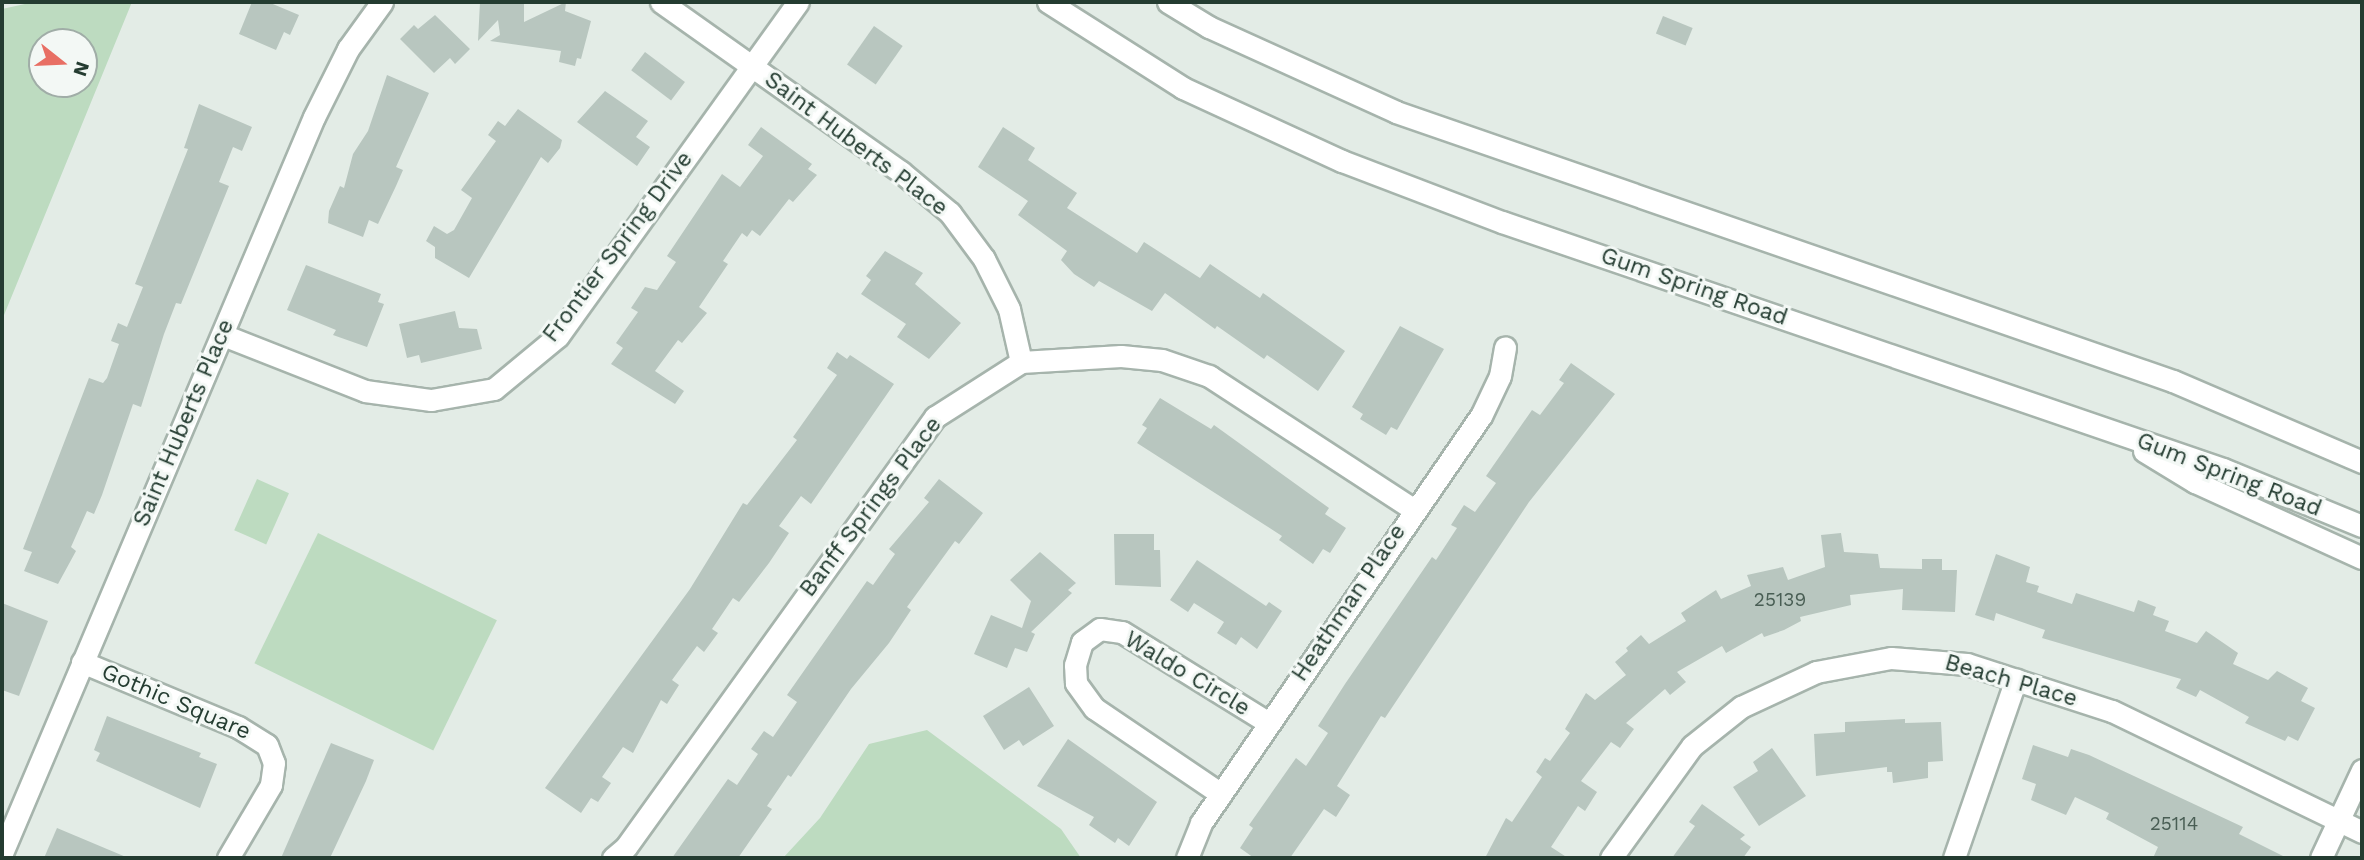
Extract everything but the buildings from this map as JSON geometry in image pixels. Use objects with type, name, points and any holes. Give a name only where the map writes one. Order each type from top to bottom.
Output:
[{"type":"street","name":"Saint Huberts Place","points":[[2,853],[314,117],[348,48],[382,2]]},
{"type":"street","name":"Saint Huberts Place","points":[[661,2],[901,172],[950,213],[984,259],[1009,309],[1021,362]]},
{"type":"street","name":"Frontier Spring Drive","points":[[223,335],[365,391],[431,400],[494,389],[558,336],[797,2]]},
{"type":"street","name":"Gum Spring Road","points":[[1048,2],[1183,88],[1342,161],[1502,222],[2223,469],[2362,526]]},
{"type":"street","points":[[1168,2],[1209,27],[1396,112],[2173,381],[2362,463]]},
{"type":"street","name":"Heathman Place","points":[[1187,858],[1195,833],[1413,509],[1481,416],[1500,376],[1505,347]]},
{"type":"street","name":"Banff Springs Place","points":[[612,858],[626,847],[935,417],[1021,362],[1121,355],[1161,360],[1209,376],[1413,509]]},
{"type":"street","points":[[2110,430],[2195,482],[2362,558]]},
{"type":"street","name":"Waldo Circle","points":[[1221,794],[1094,708],[1076,684],[1074,665],[1082,642],[1100,629],[1122,632],[1269,723]]},
{"type":"street","name":"Beach Place","points":[[1611,858],[1692,746],[1741,707],[1773,689],[1816,672],[1891,658],[1943,660],[2016,679],[2157,729],[2362,832]]},
{"type":"street","name":"Gothic Square","points":[[82,662],[238,727],[267,745],[274,763],[271,785],[228,858]]},
{"type":"street","points":[[1954,858],[2016,679]]},
{"type":"street","points":[[2321,858],[2362,770]]},
{"type":"green space","points":[[34,2],[132,2],[98,85],[98,28],[28,28],[28,98],[93,98],[2,320],[2,9]]},
{"type":"green space","points":[[257,479],[289,493],[266,544],[234,530]]},
{"type":"green space","points":[[318,533],[497,620],[433,751],[254,663]]},
{"type":"green space","points":[[927,730],[1061,829],[1081,858],[783,858],[820,818],[869,744]]}]
